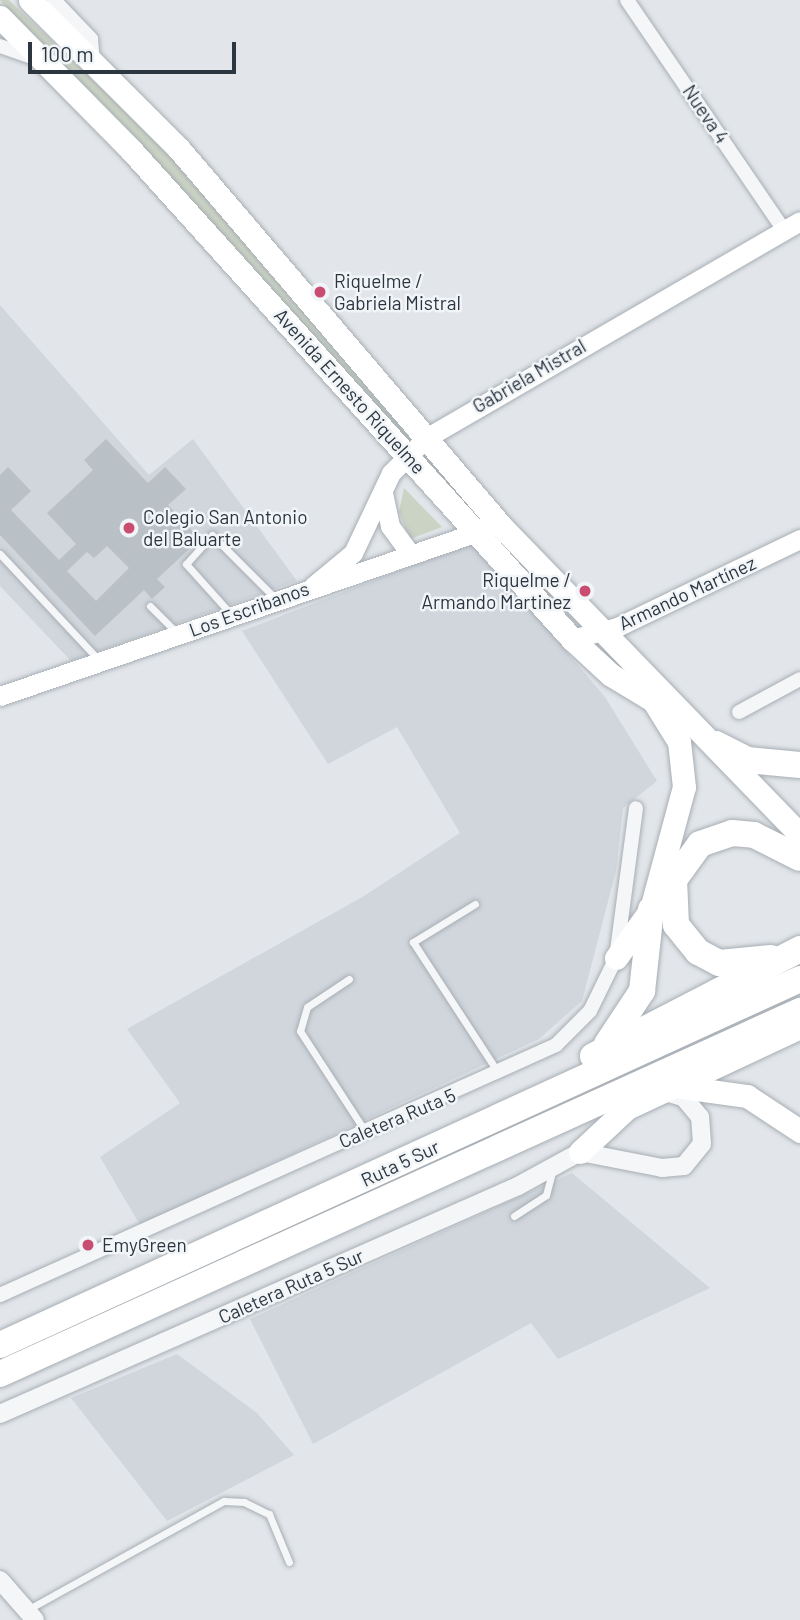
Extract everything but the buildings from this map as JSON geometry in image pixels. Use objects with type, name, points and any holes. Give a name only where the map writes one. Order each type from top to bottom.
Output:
[{"type":"highway","points":[[716,744],[747,760],[800,765]]},
{"type":"highway","points":[[798,950],[746,962],[708,958],[676,925],[672,891],[691,851],[720,835],[754,835],[800,858]]},
{"type":"highway","points":[[592,1056],[623,1026],[642,991],[651,909]]},
{"type":"highway","points":[[507,1114],[592,1056],[732,987],[798,950]]},
{"type":"highway","name":"Ruta 5 Sur","points":[[0,1345],[796,981]]},
{"type":"highway","name":"Ruta 5 Sur","points":[[0,1374],[800,1011]]},
{"type":"highway","points":[[178,1293],[494,1169],[626,1108]]},
{"type":"main road","name":"Avenida Ernesto Riquelme","points":[[30,0],[179,149],[498,523],[600,632],[716,744],[800,835]]},
{"type":"main road","name":"Avenida Ernesto Riquelme","points":[[0,17],[405,453],[572,639],[611,675],[651,697],[716,744]]},
{"type":"main road","name":"Gabriela Mistral","points":[[313,586],[353,553],[405,453],[426,438],[792,225]]},
{"type":"main road","points":[[383,492],[390,526],[410,554]]},
{"type":"main road","name":"Los Escribanos","points":[[0,696],[275,598],[477,534],[498,523]]},
{"type":"main road","name":"Armando Martínez","points":[[572,639],[600,632],[800,539]]},
{"type":"main road","points":[[615,958],[651,909],[685,768],[674,730],[651,697]]},
{"type":"main road","points":[[580,1152],[626,1108],[800,1027]]},
{"type":"main road","points":[[661,1091],[697,1085],[730,1090],[800,1131]]},
{"type":"street","points":[[54,0],[91,39],[93,62]]},
{"type":"street","name":"Nueva 4","points":[[627,0],[792,225]]},
{"type":"street","points":[[0,46],[42,60]]},
{"type":"street","points":[[739,712],[800,679]]},
{"type":"street","name":"Caletera Ruta 5","points":[[0,1295],[499,1074],[568,1035],[597,999],[615,958],[636,808]]},
{"type":"street","points":[[580,1152],[669,1169],[690,1162],[702,1144],[700,1117],[683,1097],[661,1091]]},
{"type":"street","name":"Caletera Ruta 5 Sur","points":[[0,1414],[553,1169],[580,1152]]},
{"type":"street","points":[[0,1580],[31,1615]]},
{"type":"lane","points":[[230,614],[186,564],[212,535],[275,598]]},
{"type":"lane","points":[[0,554],[100,660]]},
{"type":"lane","points":[[150,606],[178,634]]},
{"type":"lane","points":[[475,904],[414,942],[499,1074]]},
{"type":"lane","points":[[349,979],[307,1007],[300,1031],[366,1131]]},
{"type":"lane","points":[[732,987],[796,981]]},
{"type":"lane","points":[[514,1216],[546,1195],[553,1169]]},
{"type":"lane","points":[[31,1615],[224,1501],[269,1514],[289,1562]]},
{"type":"shaded area","name":"Colegio San Antonio del Baluarte","points":[[0,305],[149,475],[193,439],[297,581],[71,661],[0,586]]},
{"type":"shaded area","points":[[473,542],[605,697],[657,781],[623,808],[616,871],[582,1001],[539,1039],[140,1225],[100,1157],[180,1103],[127,1029],[364,896],[460,833],[397,727],[328,764],[242,631]]},
{"type":"shaded area","points":[[572,1173],[710,1288],[558,1359],[531,1323],[313,1444],[250,1319]]},
{"type":"shaded area","points":[[177,1354],[257,1413],[294,1455],[167,1521],[71,1398]]},
{"type":"green space","points":[[0,0],[9,0],[159,143],[415,437],[408,443]]},
{"type":"green space","points":[[404,488],[442,527],[410,539],[399,512]]},
{"type":"place","name":"Riquelme / Gabriela Mistral","points":[[320,292]]},
{"type":"place","name":"Colegio San Antonio del Baluarte","points":[[129,528]]},
{"type":"place","name":"Riquelme / Armando Martinez","points":[[585,591]]},
{"type":"place","name":"EmyGreen","points":[[88,1245]]}]
